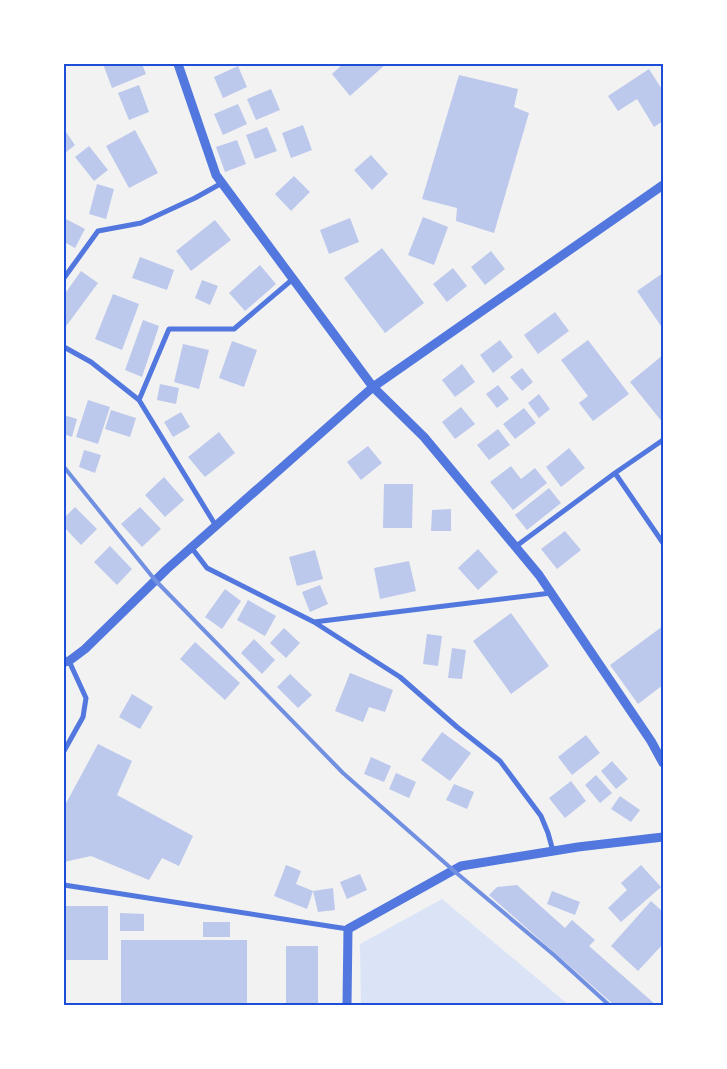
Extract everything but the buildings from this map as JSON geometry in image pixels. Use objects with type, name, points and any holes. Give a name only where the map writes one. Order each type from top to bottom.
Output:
[{"type":"street","points":[[178,64],[216,175],[373,387],[424,437],[539,575],[651,741],[663,763]]},
{"type":"street","points":[[64,278],[98,231],[141,223],[222,183]]},
{"type":"street","points":[[64,750],[83,717],[86,698],[66,662],[85,649],[167,568],[373,387],[663,185]]},
{"type":"street","points":[[139,400],[169,329],[234,329],[293,279]]},
{"type":"street","points":[[64,347],[91,362],[139,400],[216,526]]},
{"type":"street","points":[[516,547],[615,473],[663,440]]},
{"type":"street","points":[[615,473],[663,543]]},
{"type":"street","points":[[191,547],[207,568],[314,622],[400,677],[457,727],[500,760],[541,816],[553,851]]},
{"type":"street","points":[[314,622],[552,593]]},
{"type":"street","points":[[64,885],[348,929],[461,866],[553,851],[663,837]]},
{"type":"street","points":[[347,1005],[348,929]]},
{"type":"shaded area","points":[[442,899],[569,1005],[361,1005],[360,944]]},
{"type":"railway","points":[[64,467],[155,580],[343,773],[453,870],[554,955],[609,1005]]}]
